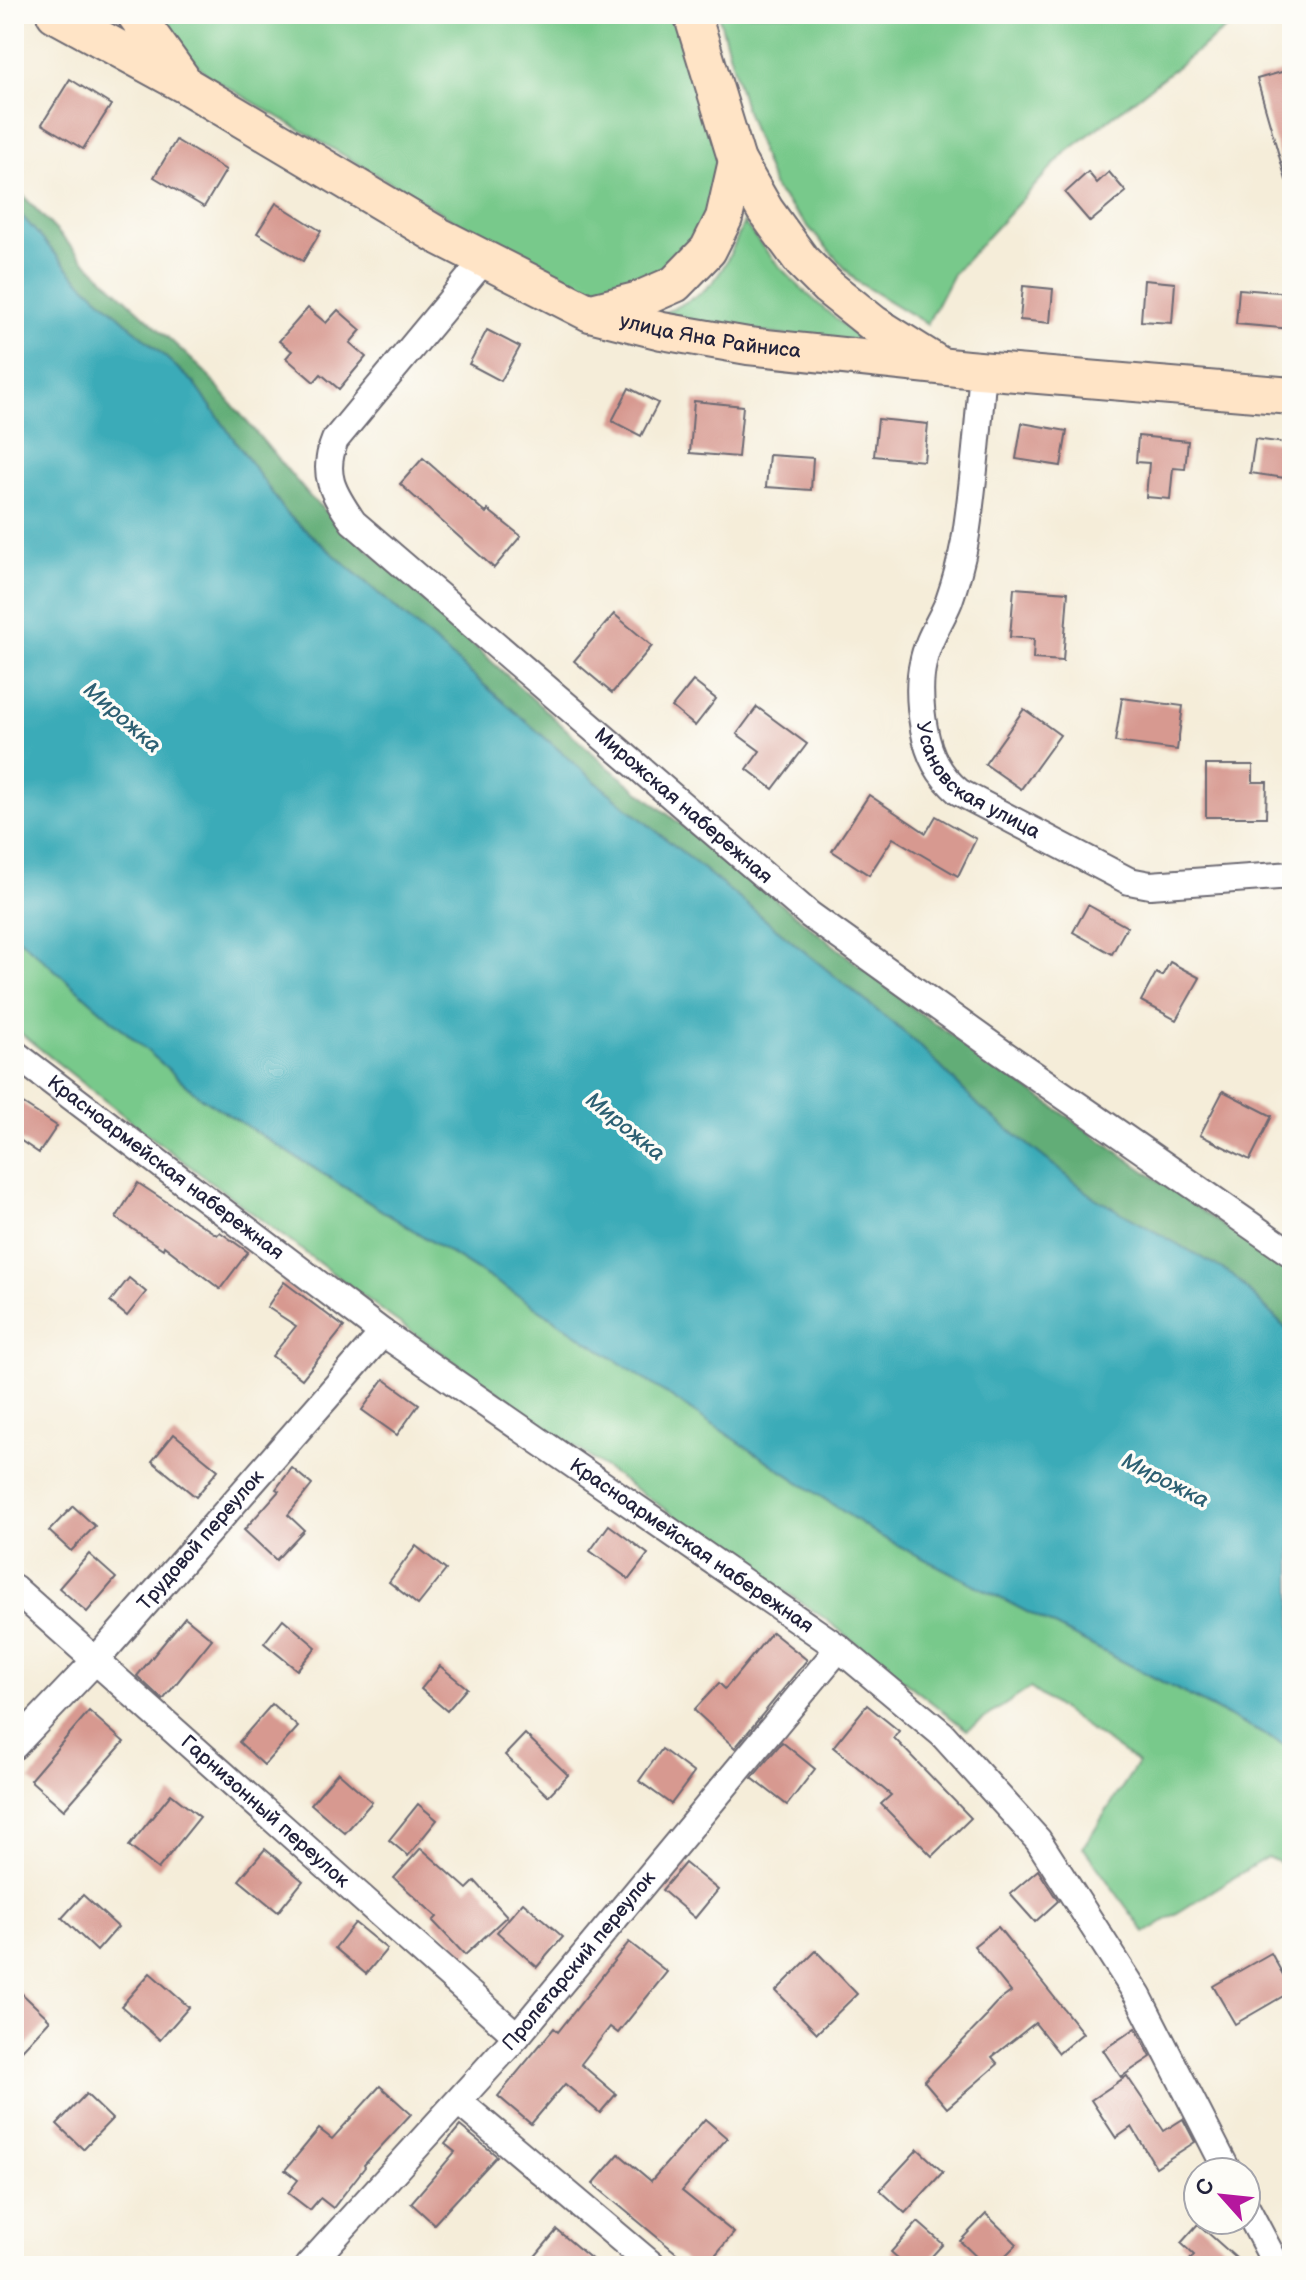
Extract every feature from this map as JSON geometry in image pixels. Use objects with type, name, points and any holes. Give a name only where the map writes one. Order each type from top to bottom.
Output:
[{"type":"street","name":"улица Яна Райниса","points":[[55,14],[187,86],[439,236],[590,313],[662,331],[748,346],[941,367],[1292,396]]},
{"type":"street","name":"улица Яна Райниса","points":[[135,14],[187,86]]},
{"type":"street","points":[[692,14],[737,161],[765,210],[802,261],[828,287],[874,324],[941,367]]},
{"type":"street","points":[[590,313],[636,301],[675,284],[708,250],[724,218],[737,161]]},
{"type":"street","name":"Мирожская набережная","points":[[484,260],[335,440],[328,458],[330,480],[338,501],[353,522],[810,915],[1292,1254]]},
{"type":"street","name":"Усановская улица","points":[[983,370],[975,465],[960,563],[948,603],[933,633],[919,700],[933,762],[943,779],[959,792],[1129,881],[1150,885],[1292,875]]},
{"type":"street","name":"Красноармейская набережная","points":[[14,1053],[383,1333],[839,1648],[942,1734],[1038,1840],[1138,1996],[1220,2156]]},
{"type":"street","name":"Трудовой переулок","points":[[14,1746],[95,1661],[383,1333]]},
{"type":"street","name":"Гарнизонный переулок","points":[[14,1588],[517,2036]]},
{"type":"street","name":"Пролетарский переулок","points":[[308,2266],[517,2036],[839,1648]]},
{"type":"street","points":[[459,2102],[653,2266]]},
{"type":"street","points":[[1258,2236],[1269,2262]]},
{"type":"green space","points":[[152,14],[676,14],[717,154],[716,204],[702,236],[676,266],[622,292],[591,290],[549,276],[207,75]]},
{"type":"green space","points":[[718,14],[1245,14],[1064,154],[953,274],[927,324],[856,281],[774,188],[745,108]]},
{"type":"green space","points":[[14,186],[85,261],[205,372],[310,497],[608,767],[917,1011],[1292,1274],[1292,1335],[1233,1275],[1095,1198],[980,1107],[917,1043],[597,783],[287,514],[194,383],[73,275],[14,207]]},
{"type":"green space","points":[[744,222],[787,274],[870,348],[655,317],[691,299],[711,284],[726,263]]},
{"type":"green space","points":[[14,934],[200,1097],[530,1303],[880,1536],[1292,1749],[1292,1868],[1267,1857],[1145,1933],[1083,1847],[1138,1763],[1030,1688],[967,1730],[824,1618],[391,1317],[143,1131],[14,1028]]},
{"type":"water","name":"Мирожка","points":[[14,207],[74,275],[194,383],[287,514],[597,783],[917,1043],[980,1107],[1095,1198],[1233,1275],[1292,1335],[1292,1749],[880,1536],[530,1303],[200,1097],[14,934]]},
{"type":"building","points":[[1292,69],[1292,179],[1286,180],[1257,79]]},
{"type":"building","points":[[70,79],[111,105],[83,149],[42,124]]},
{"type":"building","points":[[176,140],[226,170],[204,207],[154,177]]},
{"type":"building","points":[[1088,172],[1097,183],[1109,172],[1126,192],[1090,222],[1065,193]]},
{"type":"building","points":[[276,203],[321,231],[303,261],[257,233]]},
{"type":"building","points":[[1144,280],[1175,283],[1172,323],[1141,321]]},
{"type":"building","points":[[1023,286],[1053,289],[1050,323],[1020,320]]},
{"type":"building","points":[[1239,289],[1292,293],[1292,329],[1236,324]]},
{"type":"building","points":[[308,308],[326,323],[338,310],[361,330],[350,343],[366,357],[339,389],[321,374],[314,382],[286,358],[292,351],[279,341]]},
{"type":"building","points":[[487,330],[520,347],[501,381],[469,364]]},
{"type":"building","points":[[629,388],[658,403],[641,436],[612,421]]},
{"type":"building","points":[[694,401],[743,406],[738,457],[690,453]]},
{"type":"building","points":[[878,419],[928,424],[924,461],[874,456]]},
{"type":"building","points":[[1022,423],[1067,431],[1061,466],[1016,459]]},
{"type":"building","points":[[1138,436],[1188,441],[1185,469],[1173,468],[1170,499],[1146,497],[1149,463],[1136,462]]},
{"type":"building","points":[[1255,439],[1292,444],[1292,479],[1250,473]]},
{"type":"building","points":[[769,455],[813,458],[811,490],[766,487]]},
{"type":"building","points":[[423,458],[486,513],[488,510],[521,536],[494,568],[400,484]]},
{"type":"building","points":[[1014,588],[1068,592],[1063,661],[1033,659],[1034,639],[1010,637]]},
{"type":"building","points":[[614,614],[652,646],[612,693],[574,661]]},
{"type":"building","points":[[693,681],[716,699],[695,726],[672,707]]},
{"type":"building","points":[[1122,698],[1183,706],[1177,750],[1115,742]]},
{"type":"building","points":[[757,707],[807,744],[773,789],[747,769],[760,751],[737,734]]},
{"type":"building","points":[[1024,709],[1060,735],[1021,789],[985,764]]},
{"type":"building","points":[[1206,765],[1253,765],[1253,782],[1267,782],[1266,817],[1206,817]]},
{"type":"building","points":[[869,795],[926,833],[936,816],[976,839],[958,876],[893,838],[869,875],[832,851]]},
{"type":"building","points":[[1088,905],[1127,927],[1112,954],[1073,932]]},
{"type":"building","points":[[1170,962],[1200,978],[1176,1020],[1141,1001],[1156,973],[1162,976]]},
{"type":"building","points":[[1223,1091],[1272,1116],[1250,1160],[1200,1135]]},
{"type":"building","points":[[14,1098],[57,1126],[39,1153],[14,1136]]},
{"type":"building","points":[[138,1183],[248,1252],[220,1289],[164,1246],[163,1249],[116,1218]]},
{"type":"building","points":[[129,1278],[146,1292],[127,1316],[110,1302]]},
{"type":"building","points":[[284,1282],[344,1327],[302,1379],[272,1356],[296,1326],[267,1307]]},
{"type":"building","points":[[384,1379],[419,1404],[397,1435],[362,1410]]},
{"type":"building","points":[[174,1434],[218,1470],[196,1497],[152,1461]]},
{"type":"building","points":[[292,1468],[312,1485],[288,1515],[304,1530],[276,1560],[244,1530],[279,1491],[276,1489]]},
{"type":"building","points":[[73,1506],[95,1526],[71,1551],[49,1531]]},
{"type":"building","points":[[609,1525],[648,1554],[629,1579],[590,1551]]},
{"type":"building","points":[[416,1546],[446,1570],[418,1605],[389,1582]]},
{"type":"building","points":[[89,1554],[116,1578],[87,1612],[59,1588]]},
{"type":"building","points":[[185,1617],[212,1639],[163,1700],[137,1676]]},
{"type":"building","points":[[283,1619],[316,1647],[297,1670],[264,1643]]},
{"type":"building","points":[[772,1632],[807,1660],[735,1748],[694,1710],[719,1683],[725,1689]]},
{"type":"building","points":[[440,1666],[467,1688],[447,1711],[421,1689]]},
{"type":"building","points":[[272,1704],[298,1727],[264,1765],[239,1742]]},
{"type":"building","points":[[867,1705],[899,1731],[894,1738],[971,1818],[932,1856],[881,1804],[891,1795],[833,1747]]},
{"type":"building","points":[[89,1711],[124,1742],[64,1810],[30,1780]]},
{"type":"building","points":[[525,1734],[568,1775],[548,1796],[505,1755]]},
{"type":"building","points":[[782,1742],[815,1769],[787,1805],[752,1778]]},
{"type":"building","points":[[662,1749],[694,1773],[671,1804],[639,1781]]},
{"type":"building","points":[[338,1772],[372,1802],[345,1833],[311,1804]]},
{"type":"building","points":[[171,1794],[200,1817],[158,1869],[129,1846]]},
{"type":"building","points":[[418,1804],[437,1820],[408,1856],[389,1840]]},
{"type":"building","points":[[421,1848],[467,1889],[475,1881],[507,1916],[465,1955],[433,1921],[437,1917],[394,1878]]},
{"type":"building","points":[[265,1849],[303,1881],[278,1912],[239,1880]]},
{"type":"building","points":[[685,1863],[718,1890],[695,1918],[662,1890]]},
{"type":"building","points":[[1038,1870],[1058,1901],[1035,1922],[1010,1894]]},
{"type":"building","points":[[83,1895],[118,1927],[97,1951],[62,1918]]},
{"type":"building","points":[[523,1902],[563,1937],[537,1967],[497,1932]]},
{"type":"building","points":[[355,1923],[387,1949],[366,1974],[335,1948]]},
{"type":"building","points":[[998,1927],[1083,2033],[1059,2053],[1035,2023],[992,2057],[998,2064],[947,2108],[924,2081],[996,2003],[1011,1992],[974,1946]]},
{"type":"building","points":[[629,1942],[667,1972],[618,2033],[610,2027],[581,2064],[616,2094],[600,2113],[565,2084],[531,2124],[498,2096],[554,2028],[558,2032]]},
{"type":"building","points":[[816,1951],[857,1994],[817,2033],[776,1991]]},
{"type":"building","points":[[1271,1953],[1292,1991],[1235,2024],[1213,1986]]},
{"type":"building","points":[[150,1973],[189,2007],[160,2040],[121,2006]]},
{"type":"building","points":[[14,1986],[50,2020],[14,2059]]},
{"type":"building","points":[[1136,2028],[1151,2057],[1121,2077],[1103,2050]]},
{"type":"building","points":[[1127,2076],[1164,2131],[1183,2119],[1195,2142],[1156,2167],[1132,2127],[1116,2138],[1091,2100]]},
{"type":"building","points":[[380,2086],[411,2114],[364,2165],[333,2208],[320,2198],[310,2210],[288,2193],[298,2180],[285,2170],[319,2129],[332,2139]]},
{"type":"building","points":[[86,2094],[112,2119],[83,2149],[57,2124]]},
{"type":"building","points":[[705,2119],[727,2138],[682,2191],[734,2233],[706,2266],[692,2266],[593,2184],[619,2154],[651,2181]]},
{"type":"building","points":[[460,2126],[497,2156],[434,2224],[411,2203],[455,2152],[445,2144]]},
{"type":"building","points":[[918,2149],[943,2172],[905,2213],[880,2190]]},
{"type":"building","points":[[986,2214],[1017,2244],[995,2266],[986,2266],[960,2241]]},
{"type":"building","points":[[918,2222],[943,2244],[923,2266],[907,2266],[891,2252]]},
{"type":"building","points":[[557,2230],[600,2266],[527,2266]]},
{"type":"building","points":[[1187,2236],[1211,2236],[1245,2266],[1185,2266],[1194,2255],[1181,2243]]}]
